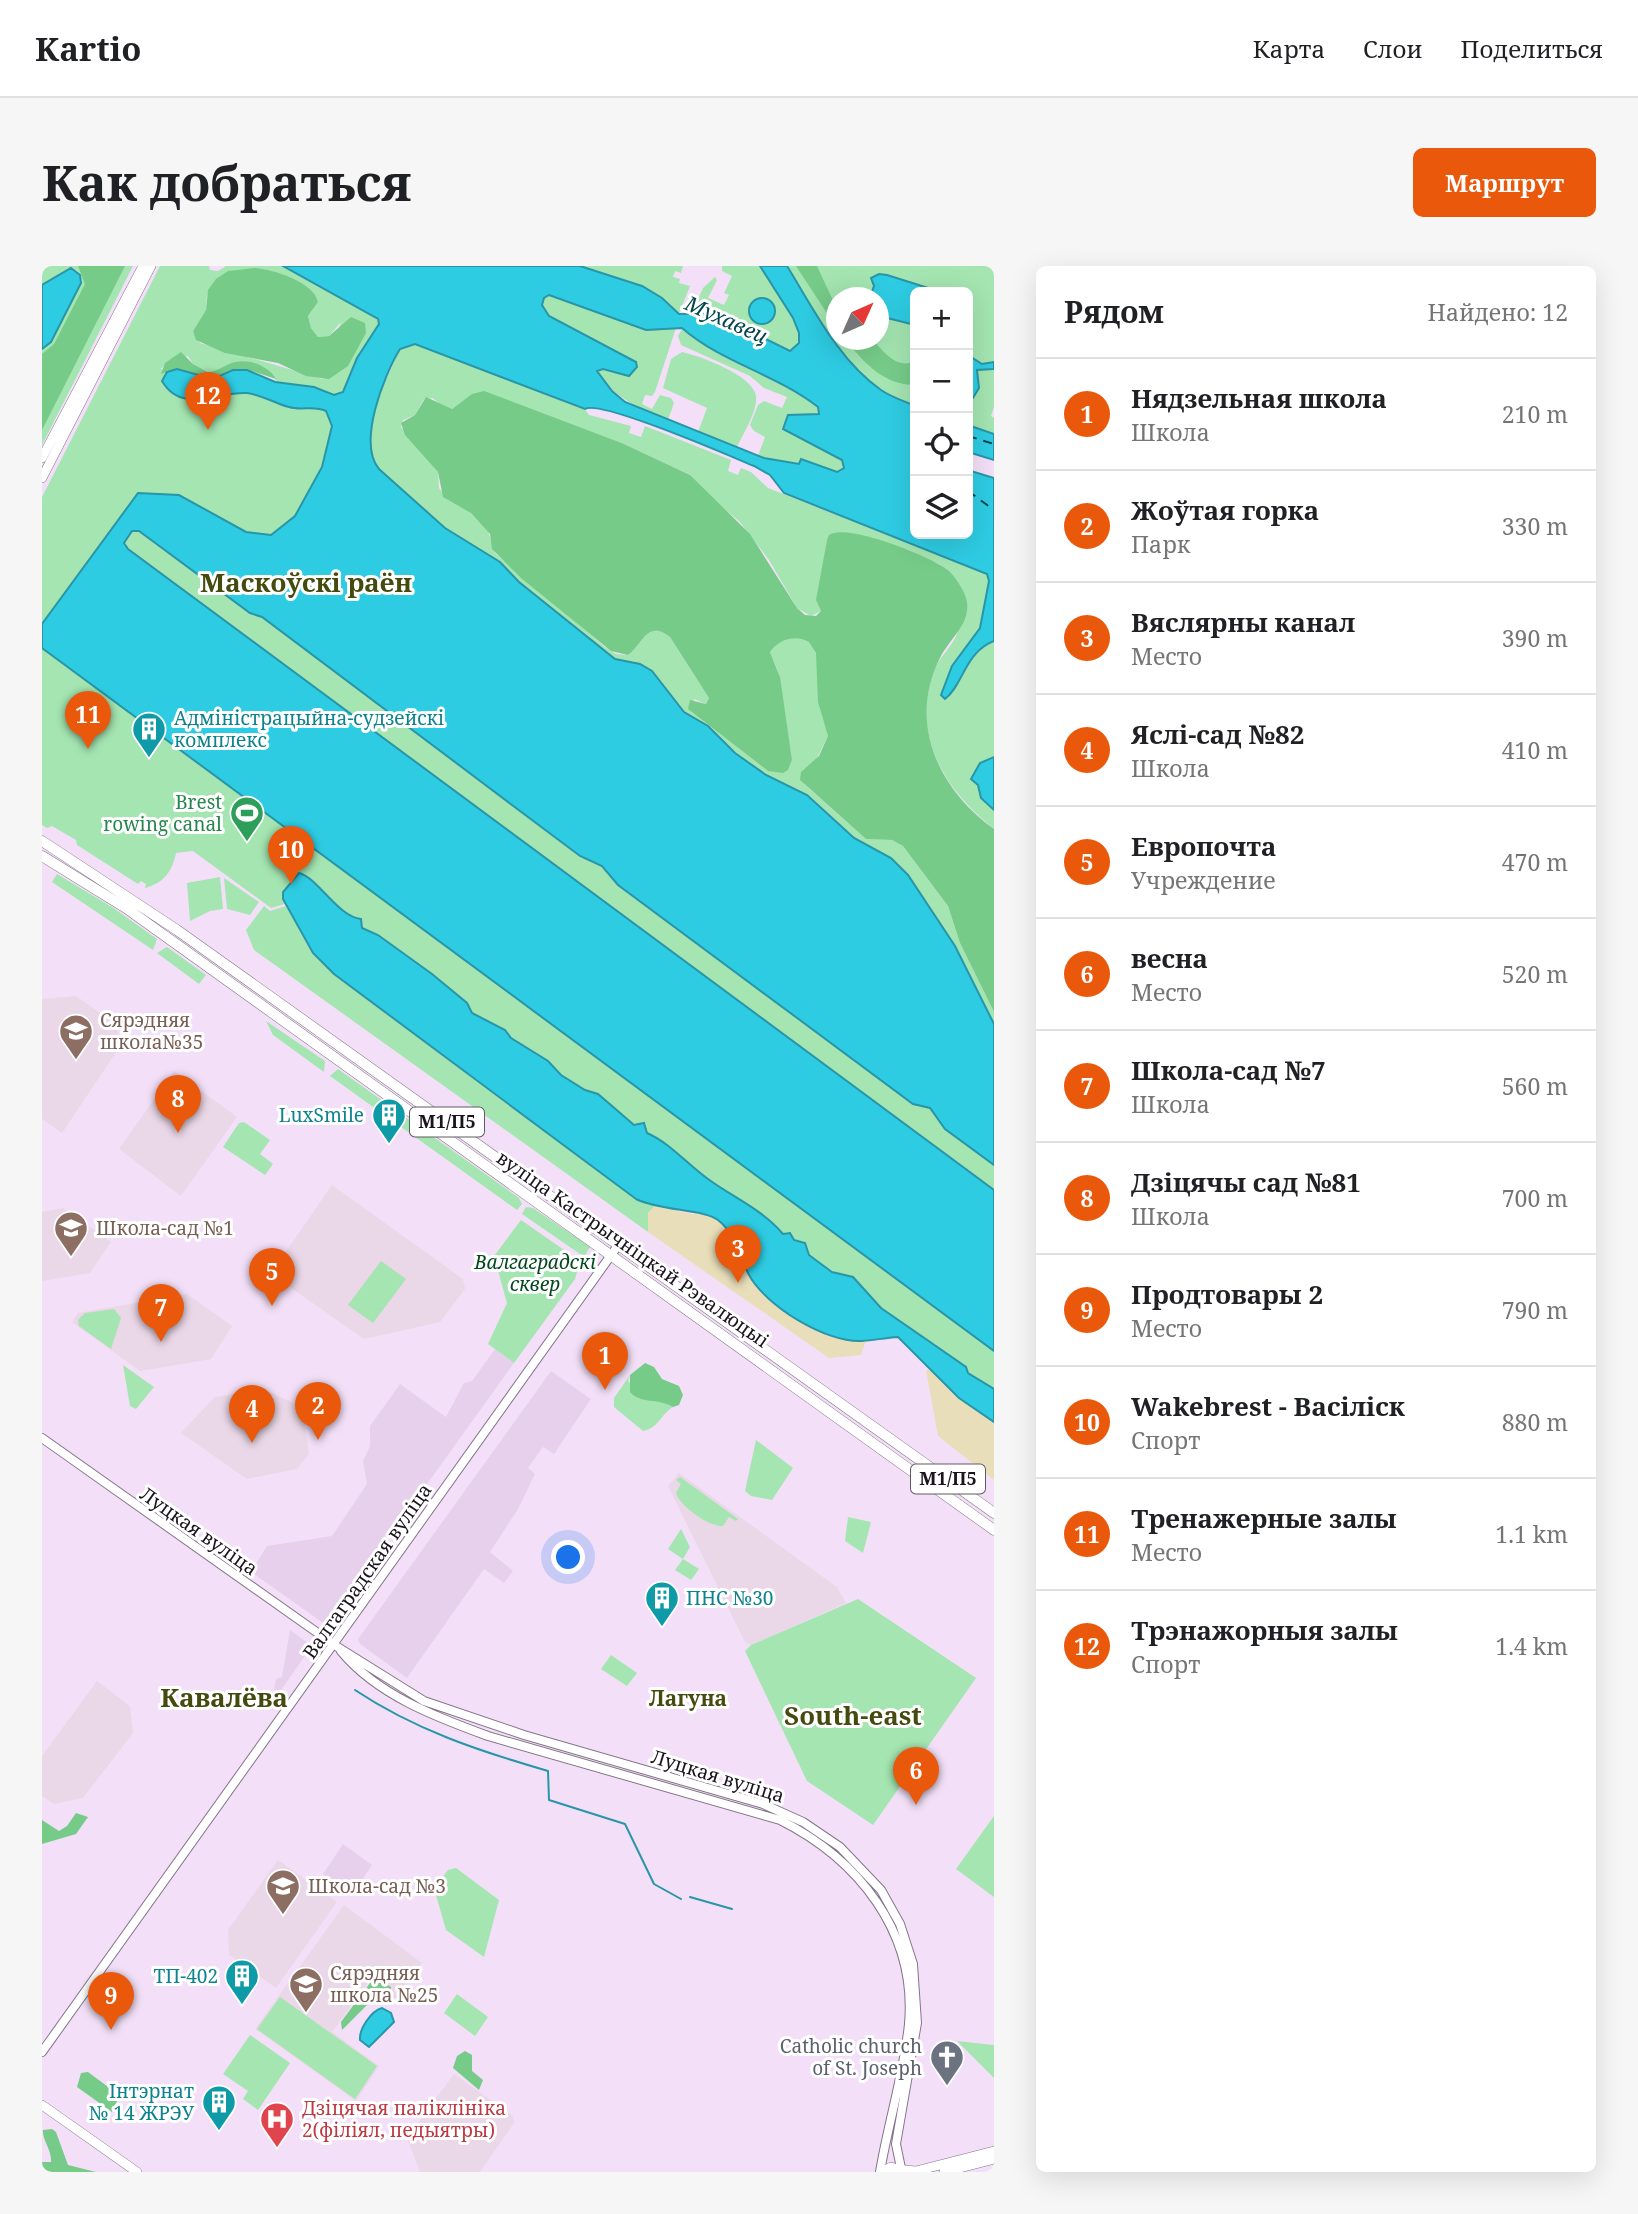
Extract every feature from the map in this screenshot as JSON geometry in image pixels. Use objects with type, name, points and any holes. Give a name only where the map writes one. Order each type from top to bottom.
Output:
[{"type":"highway","name":"вуліца Кастрычніцкай Рэвалюцыі","points":[[42,841],[101,877],[228,965],[994,1513]]},
{"type":"highway","name":"вуліца Кастрычніцкай Рэвалюцыі","points":[[42,856],[117,902],[994,1530]]},
{"type":"highway","points":[[203,963],[210,953]]},
{"type":"highway","points":[[220,976],[228,965]]},
{"type":"highway","points":[[793,1384],[801,1374]]},
{"type":"highway","points":[[822,1405],[830,1394]]},
{"type":"main road","points":[[42,458],[143,266]]},
{"type":"main road","points":[[42,478],[151,266]]},
{"type":"main road","points":[[42,2105],[137,2172]]},
{"type":"main road","points":[[881,2172],[891,2166],[916,2171],[994,2151]]},
{"type":"main road","points":[[944,2172],[994,2159]]},
{"type":"street","name":"Валгаградская вуліца","points":[[42,2052],[336,1646],[619,1244]]},
{"type":"street","name":"Луцкая вуліца","points":[[42,1438],[336,1646],[424,1701],[524,1735],[784,1812],[832,1840],[874,1880],[900,1924],[913,1964],[917,2023],[896,2144],[904,2170]]},
{"type":"street","name":"Луцкая вуліца","points":[[336,1646],[352,1664],[420,1709],[454,1724],[780,1820],[818,1840],[839,1857],[874,1895],[896,1939],[906,1973],[909,2022],[881,2172]]},
{"type":"street","points":[[521,1745],[524,1735]]},
{"type":"street","points":[[725,1805],[728,1795]]},
{"type":"shaded area","name":"Сярэдняя школа№35","points":[[76,996],[116,1024],[121,1045],[62,1133],[42,1119],[42,999]]},
{"type":"shaded area","points":[[174,1071],[237,1117],[181,1196],[119,1149]]},
{"type":"shaded area","points":[[332,1185],[463,1279],[465,1289],[440,1322],[364,1339],[287,1285],[278,1263]]},
{"type":"shaded area","name":"Школа-сад №1","points":[[63,1208],[111,1242],[90,1273],[42,1281],[42,1212]]},
{"type":"shaded area","points":[[187,1294],[232,1326],[211,1359],[140,1371],[72,1322],[78,1313]]},
{"type":"shaded area","points":[[495,1349],[514,1363],[326,1625],[251,1572],[267,1546],[332,1536],[367,1484],[363,1461],[370,1446],[370,1426],[400,1384],[446,1417],[464,1383],[472,1381]]},
{"type":"shaded area","points":[[551,1371],[591,1399],[554,1454],[543,1447],[528,1468],[535,1474],[518,1509],[490,1552],[513,1571],[504,1583],[484,1569],[407,1678],[360,1644],[358,1639]]},
{"type":"shaded area","points":[[265,1390],[302,1407],[309,1454],[297,1469],[247,1479],[181,1433],[215,1397]]},
{"type":"shaded area","points":[[679,1473],[837,1587],[846,1603],[751,1645],[745,1642],[668,1486]]},
{"type":"shaded area","points":[[290,1630],[312,1646],[272,1703],[276,1679],[282,1677]]},
{"type":"shaded area","points":[[97,1681],[130,1706],[133,1733],[83,1798],[54,1804],[42,1796],[42,1756]]},
{"type":"shaded area","points":[[343,1844],[372,1865],[352,1895],[323,1874]]},
{"type":"shaded area","name":"Школа-сад №3","points":[[278,1860],[337,1902],[276,1988],[229,1955],[228,1930]]},
{"type":"shaded area","name":"Сярэдняя школа №25","points":[[344,1905],[422,1963],[395,1999],[369,1981],[332,2032],[379,2066],[356,2101],[255,2029]]},
{"type":"shaded area","points":[[454,2074],[513,2116],[514,2123],[480,2172],[420,2172],[407,2138]]},
{"type":"green space","points":[[42,266],[133,266],[42,445],[42,349],[50,342],[82,281],[77,271],[69,268],[42,285]]},
{"type":"green space","points":[[78,266],[125,266],[42,430],[42,354],[54,344],[85,284]]},
{"type":"green space","points":[[160,266],[209,266],[210,270],[218,271],[226,266],[283,266],[375,315],[379,324],[357,358],[347,387],[337,395],[375,404],[400,349],[410,344],[422,345],[585,409],[589,415],[631,426],[629,433],[641,437],[645,426],[731,460],[728,471],[738,475],[741,468],[751,472],[768,488],[987,574],[989,581],[980,628],[952,666],[941,695],[949,695],[973,657],[994,641],[994,757],[980,763],[971,779],[978,785],[981,798],[994,810],[994,829],[960,797],[947,779],[930,739],[928,695],[934,671],[955,639],[959,623],[960,586],[948,570],[937,563],[827,540],[817,602],[821,611],[811,616],[797,608],[769,560],[740,522],[705,493],[690,475],[624,444],[467,398],[452,409],[442,407],[433,398],[424,399],[415,415],[403,420],[401,427],[438,472],[439,488],[448,500],[467,509],[488,531],[495,553],[605,647],[616,654],[628,655],[651,632],[662,632],[670,637],[709,698],[706,704],[694,699],[692,712],[768,771],[788,770],[792,760],[778,671],[770,652],[777,644],[793,638],[804,638],[811,644],[816,653],[821,710],[828,736],[804,784],[866,839],[892,840],[903,846],[948,906],[960,943],[994,1012],[994,1389],[968,1373],[966,1367],[881,1308],[856,1279],[836,1273],[817,1261],[809,1255],[806,1245],[794,1240],[788,1233],[783,1234],[757,1211],[708,1179],[671,1148],[647,1133],[644,1123],[634,1125],[598,1094],[587,1091],[563,1077],[548,1061],[511,1038],[505,1030],[472,1013],[439,980],[378,935],[362,928],[359,918],[346,913],[306,875],[297,874],[283,892],[285,904],[271,908],[193,851],[176,853],[166,876],[145,888],[146,884],[141,881],[138,884],[77,845],[76,840],[52,826],[47,828],[42,825],[42,497]],"holes":[[[261,269],[294,280],[310,290],[318,302],[308,316],[311,328],[318,337],[329,336],[341,322],[323,379],[200,343],[193,331],[206,310],[207,295],[235,270]],[[188,356],[193,364],[211,373],[233,363],[254,363],[266,368],[276,381],[252,371],[199,376],[161,369],[168,361]]]},
{"type":"green space","points":[[580,266],[683,266],[681,273],[675,271],[673,277],[680,279],[679,283],[690,286],[679,314],[661,300]]},
{"type":"green space","points":[[722,266],[760,266],[793,316],[799,337],[798,347],[786,350],[692,313],[703,288],[715,277],[717,280],[708,298],[724,305],[729,295],[724,293],[732,276],[722,271]]},
{"type":"green space","points":[[787,266],[994,266],[994,407],[991,416],[994,418],[994,434],[973,427],[973,287],[910,287],[910,404],[881,390],[841,350],[889,350],[889,287],[826,287],[826,330]]},
{"type":"green space","points":[[796,266],[817,266],[827,287],[826,312]]},
{"type":"green space","points":[[254,268],[282,274],[309,288],[318,302],[308,316],[311,328],[318,337],[329,336],[351,317],[365,323],[366,333],[348,366],[329,379],[306,376],[278,363],[225,353],[196,340],[193,331],[206,310],[208,290],[216,279],[228,271]]},
{"type":"green space","points":[[549,295],[645,330],[676,328],[655,392],[652,396],[645,395],[642,404],[652,409],[660,395],[671,398],[674,403],[668,420],[628,402],[605,383],[597,374],[598,369],[629,376],[637,364],[549,316],[542,305],[544,298]]},
{"type":"green space","points":[[682,329],[714,351],[801,395],[817,406],[818,416],[789,414],[782,428],[842,460],[846,465],[843,470],[837,472],[802,459],[800,464],[758,456],[765,437],[754,431],[750,425],[758,405],[764,401],[782,408],[787,397],[764,388],[750,376],[681,345],[678,336]]},
{"type":"green space","points":[[854,350],[882,350],[897,361],[910,362],[910,385],[884,377]]},
{"type":"green space","points":[[181,352],[193,364],[208,372],[235,362],[247,362],[264,367],[276,379],[252,371],[229,372],[213,379],[177,369],[161,374],[165,363]]},
{"type":"green space","points":[[682,352],[725,368],[753,388],[756,396],[755,408],[737,447],[698,432],[707,408],[663,388],[671,359]]},
{"type":"green space","points":[[484,391],[624,444],[690,475],[750,534],[797,608],[805,615],[816,616],[821,611],[816,600],[827,540],[829,535],[838,532],[870,537],[908,550],[939,564],[954,577],[964,593],[967,610],[962,625],[940,658],[931,682],[927,707],[928,730],[944,775],[958,795],[994,829],[994,1012],[960,943],[948,906],[903,846],[892,840],[866,839],[800,780],[801,772],[819,756],[828,736],[818,702],[816,653],[809,642],[799,638],[788,639],[770,652],[780,677],[792,760],[788,770],[783,773],[768,771],[688,709],[690,700],[706,704],[709,698],[670,637],[662,632],[651,632],[628,655],[611,651],[521,578],[492,549],[490,534],[471,513],[443,497],[438,472],[405,435],[401,423],[415,415],[426,397],[452,409],[472,394]]},
{"type":"green space","points":[[57,874],[112,907],[157,939],[153,950],[52,882]]},
{"type":"green space","points":[[220,877],[223,909],[210,911],[190,921],[187,883]]},
{"type":"green space","points":[[224,878],[259,902],[250,915],[227,909]]},
{"type":"green space","points":[[264,906],[270,911],[286,906],[310,949],[334,973],[632,1196],[655,1206],[648,1213],[648,1232],[254,950],[246,930]]},
{"type":"green space","points":[[167,947],[206,975],[199,984],[157,953]]},
{"type":"green space","points":[[266,1021],[325,1061],[324,1072],[273,1035]]},
{"type":"green space","points":[[338,1069],[519,1198],[522,1204],[517,1210],[330,1076]]},
{"type":"green space","points":[[244,1122],[270,1140],[260,1154],[273,1164],[265,1175],[223,1147],[239,1123]]},
{"type":"green space","points":[[526,1207],[533,1208],[590,1247],[585,1255],[522,1214]]},
{"type":"green space","name":"Валгаградскі сквер","points":[[521,1220],[580,1261],[575,1279],[514,1363],[488,1344],[507,1303],[494,1256]]},
{"type":"green space","points":[[381,1261],[406,1279],[373,1323],[348,1305]]},
{"type":"green space","points":[[114,1309],[121,1318],[111,1349],[79,1326],[78,1320],[85,1313]]},
{"type":"green space","points":[[645,1363],[654,1367],[662,1379],[679,1386],[683,1395],[679,1405],[673,1407],[644,1400],[630,1392],[630,1375]]},
{"type":"green space","points":[[123,1365],[154,1387],[136,1409],[130,1406]]},
{"type":"green space","points":[[630,1375],[628,1380],[639,1399],[659,1399],[673,1407],[653,1427],[643,1431],[614,1407],[614,1398]]},
{"type":"green space","points":[[756,1440],[793,1468],[772,1500],[751,1496],[745,1491]]},
{"type":"green space","points":[[680,1477],[738,1519],[736,1521],[729,1517],[723,1526],[710,1523],[696,1515],[683,1504],[676,1493],[681,1484],[676,1480]]},
{"type":"green space","points":[[848,1517],[871,1522],[863,1553],[845,1541]]},
{"type":"green space","points":[[681,1529],[690,1547],[683,1559],[668,1549]]},
{"type":"green space","points":[[683,1559],[699,1569],[691,1580],[675,1570]]},
{"type":"green space","points":[[858,1599],[976,1678],[873,1825],[807,1781],[745,1651],[751,1645]]},
{"type":"green space","points":[[611,1655],[637,1673],[627,1686],[601,1669]]},
{"type":"green space","points":[[76,1813],[88,1817],[76,1834],[42,1844],[42,1820],[59,1831],[67,1826]]},
{"type":"green space","points":[[994,1816],[994,1897],[956,1869]]},
{"type":"green space","points":[[456,1868],[499,1900],[484,1957],[446,1930],[434,1888],[448,1870]]},
{"type":"green space","points":[[377,1979],[391,1987],[391,1998],[380,1996],[371,2001],[342,2030],[341,2022],[370,1983]]},
{"type":"green space","points":[[457,1994],[488,2017],[475,2036],[444,2013]]},
{"type":"green space","points":[[280,1997],[377,2066],[355,2099],[257,2029]]},
{"type":"green space","points":[[250,2035],[290,2063],[258,2110],[243,2099],[248,2091],[223,2074]]},
{"type":"green space","points":[[957,2041],[994,2045],[994,2078]]},
{"type":"green space","points":[[465,2051],[472,2055],[472,2071],[483,2080],[479,2090],[453,2068],[457,2056]]},
{"type":"green space","points":[[88,2072],[115,2092],[117,2101],[112,2112],[77,2087],[81,2073]]},
{"type":"green space","points":[[52,2129],[56,2132],[68,2165],[96,2172],[42,2172],[42,2162],[51,2162],[43,2130]]},
{"type":"sand","points":[[655,1206],[692,1214],[704,1212],[721,1222],[731,1234],[757,1287],[784,1312],[829,1333],[857,1341],[877,1338],[865,1343],[861,1355],[829,1358],[648,1232],[648,1213]]},
{"type":"sand","points":[[926,1370],[932,1370],[963,1401],[994,1422],[994,1480],[938,1436]]},
{"type":"water","name":"Мухавец","points":[[283,266],[580,266],[642,286],[662,298],[679,314],[715,314],[790,351],[799,343],[799,333],[793,318],[760,266],[787,266],[826,330],[826,350],[841,350],[881,390],[910,404],[910,539],[973,539],[973,472],[994,478],[994,641],[976,653],[945,699],[941,695],[952,666],[980,628],[989,581],[987,574],[784,493],[770,475],[694,441],[614,412],[596,408],[585,409],[415,344],[400,349],[387,375],[372,426],[373,457],[379,469],[445,528],[500,562],[519,582],[615,659],[640,664],[652,671],[684,712],[708,726],[735,753],[766,775],[807,795],[854,838],[891,858],[908,875],[955,946],[994,1024],[994,1165],[945,1129],[930,1108],[913,1104],[618,885],[602,866],[580,856],[262,617],[250,613],[139,531],[132,531],[124,543],[128,549],[994,1190],[994,1351],[42,648],[42,624],[138,493],[179,495],[246,532],[271,535],[295,516],[322,467],[332,426],[326,411],[289,407],[247,393],[201,399],[180,397],[170,391],[162,381],[167,372],[177,369],[213,379],[233,370],[247,370],[275,382],[314,387],[334,395],[343,392],[357,358],[379,324],[378,319]],"holes":[[[549,295],[646,330],[682,328],[714,350],[785,386],[818,407],[819,414],[788,415],[783,429],[842,460],[844,468],[837,472],[801,459],[799,464],[764,458],[625,402],[612,391],[597,371],[603,369],[629,376],[637,367],[636,362],[549,316],[542,305],[544,298]]]},
{"type":"water","points":[[71,268],[80,275],[81,283],[51,342],[42,349],[42,285]]},
{"type":"water","points":[[879,274],[887,275],[925,287],[910,287],[910,324],[889,318],[889,287],[874,287],[871,278]]},
{"type":"water","points":[[762,298],[771,302],[775,311],[771,320],[762,324],[753,320],[749,311],[753,302]]},
{"type":"water","points":[[973,358],[982,364],[994,362],[994,369],[977,370],[979,388],[973,398]]},
{"type":"water","points":[[973,427],[994,434],[994,460],[973,454]]},
{"type":"water","points":[[994,757],[994,810],[981,798],[978,785],[971,779],[980,763]]},
{"type":"water","points":[[299,873],[313,882],[344,912],[361,919],[362,928],[378,935],[432,974],[467,1003],[472,1013],[505,1030],[511,1038],[548,1061],[561,1075],[585,1090],[598,1094],[634,1125],[644,1123],[647,1133],[671,1148],[708,1179],[757,1211],[783,1234],[790,1233],[794,1240],[805,1243],[809,1255],[832,1272],[853,1277],[881,1308],[966,1367],[968,1373],[994,1389],[994,1422],[959,1398],[898,1337],[848,1340],[815,1329],[783,1310],[757,1287],[733,1239],[718,1220],[711,1216],[657,1206],[636,1199],[334,974],[313,953],[283,899],[283,892]]},
{"type":"water","points":[[382,2008],[391,2013],[394,2022],[369,2047],[360,2040],[361,2031],[370,2017]]},
{"type":"waterway","points":[[355,1690],[424,1728],[497,1756],[548,1771],[549,1800],[625,1824],[654,1884],[681,1899]]},
{"type":"waterway","points":[[690,1897],[732,1909]]},
{"type":"ferry route","points":[[973,438],[994,444]]},
{"type":"ferry route","points":[[973,495],[994,510]]},
{"type":"place","name":"Трэнажорныя залы","points":[[208,430]]},
{"type":"place","name":"Тренажерные залы","points":[[88,749]]},
{"type":"place","name":"Адміністрацыйна-судзейскі комплекс","points":[[149,759]]},
{"type":"place","name":"Brest rowing canal","points":[[247,843]]},
{"type":"place","name":"Wakebrest - Васіліск","points":[[291,884]]},
{"type":"place","name":"Сярэдняя школа№35","points":[[76,1061]]},
{"type":"place","name":"Дзіцячы сад №81","points":[[178,1133]]},
{"type":"place","name":"LuxSmile","points":[[389,1145]]},
{"type":"place","name":"Школа-сад №1","points":[[71,1258]]},
{"type":"place","name":"Вяслярны канал","points":[[738,1283]]},
{"type":"place","name":"Европочта","points":[[272,1306]]},
{"type":"place","name":"Школа-сад №7","points":[[161,1342]]},
{"type":"place","name":"Нядзельная школа","points":[[605,1390]]},
{"type":"place","name":"Жоўтая горка","points":[[318,1440]]},
{"type":"place","name":"Яслі-сад №82","points":[[252,1443]]},
{"type":"place","name":"ПНС №30","points":[[662,1628]]},
{"type":"place","name":"весна","points":[[916,1805]]},
{"type":"place","name":"Школа-сад №3","points":[[283,1916]]},
{"type":"place","name":"ТП-402","points":[[242,2006]]},
{"type":"place","name":"Сярэдняя школа №25","points":[[306,2014]]},
{"type":"place","name":"Продтовары 2","points":[[111,2030]]},
{"type":"place","name":"Catholic church of St. Joseph","points":[[947,2087]]},
{"type":"place","name":"Інтэрнат № 14 ЖРЭУ","points":[[219,2132]]},
{"type":"place","name":"Дзіцячая паліклініка 2(філіял, педыятры)","points":[[277,2149]]},
{"type":"district","name":"Маскоўскі раён","points":[[306,583]]},
{"type":"district","name":"Кавалёва","points":[[224,1698]]},
{"type":"district","name":"Лагуна","points":[[688,1699]]},
{"type":"district","name":"South-east","points":[[853,1716]]}]
